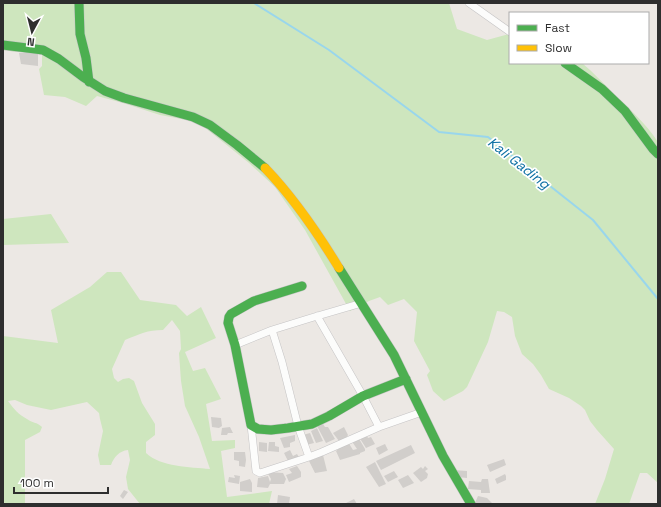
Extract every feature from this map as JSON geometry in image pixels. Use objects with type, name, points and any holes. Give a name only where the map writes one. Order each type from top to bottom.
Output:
[{"type":"street","points":[[79,3],[80,34],[86,58],[89,82]]},
{"type":"street","points":[[469,3],[509,31]]},
{"type":"street","points":[[3,45],[37,49],[48,52],[104,91],[204,121],[218,130],[265,168],[288,194],[316,230],[394,355],[443,456],[471,504]]},
{"type":"street","points":[[566,64],[602,90],[625,111],[658,154]]},
{"type":"street","points":[[302,286],[254,301],[229,316],[228,323],[235,345],[251,425],[256,470],[260,473],[287,465],[322,452],[379,427],[422,412]]},
{"type":"street","points":[[235,345],[272,330],[362,303]]},
{"type":"street","points":[[317,316],[379,427]]},
{"type":"street","points":[[272,330],[282,362],[298,426],[309,457]]},
{"type":"street","points":[[251,425],[254,428],[265,430],[315,423],[363,396],[406,379]]},
{"type":"green space","points":[[3,3],[449,3],[457,29],[487,40],[509,34],[509,64],[583,64],[638,118],[658,142],[658,483],[647,473],[640,473],[629,504],[595,504],[605,479],[614,449],[590,421],[585,410],[581,406],[569,398],[549,389],[533,364],[522,354],[515,336],[512,317],[504,312],[497,311],[488,342],[467,387],[463,391],[444,401],[433,391],[427,375],[430,371],[414,341],[417,312],[404,299],[388,305],[380,297],[350,311],[305,230],[275,187],[249,163],[198,122],[160,115],[97,96],[86,106],[65,97],[44,95],[39,69],[42,66],[42,47],[22,44],[16,52],[3,50]]},
{"type":"green space","points":[[51,214],[69,243],[3,245],[3,219]]},
{"type":"green space","points":[[107,272],[121,272],[140,300],[176,305],[187,316],[201,307],[216,338],[185,352],[193,371],[205,368],[221,399],[206,404],[212,441],[235,440],[235,448],[221,451],[227,497],[272,491],[269,504],[140,504],[128,489],[126,477],[130,460],[128,450],[117,455],[111,465],[100,465],[98,455],[103,431],[99,413],[87,402],[51,410],[27,405],[15,400],[8,401],[14,409],[21,415],[42,427],[40,432],[25,440],[25,504],[3,504],[3,336],[58,343],[51,310],[90,287]],"holes":[[[172,320],[180,331],[181,349],[179,353],[185,406],[199,437],[210,469],[168,464],[152,458],[146,453],[146,442],[155,435],[155,424],[142,403],[134,381],[129,378],[118,382],[114,378],[112,369],[125,340],[139,334],[163,330]]]},
{"type":"building","points":[[19,53],[38,53],[38,66],[21,64]]},
{"type":"building","points":[[211,417],[221,418],[222,426],[219,428],[212,427]]},
{"type":"building","points":[[323,424],[325,427],[328,427],[335,439],[326,443],[317,426]]},
{"type":"building","points":[[230,427],[233,433],[221,435],[222,428]]},
{"type":"building","points":[[344,427],[348,435],[346,438],[339,441],[333,433]]},
{"type":"building","points":[[317,428],[323,441],[316,443],[311,431]]},
{"type":"building","points":[[310,433],[314,443],[306,445],[303,435]]},
{"type":"building","points":[[366,434],[368,438],[371,437],[375,444],[366,448],[359,437]]},
{"type":"building","points":[[295,435],[295,441],[290,443],[290,447],[284,448],[280,438]]},
{"type":"building","points":[[358,437],[365,451],[340,460],[336,451],[348,442],[353,450],[357,449],[351,440]]},
{"type":"building","points":[[259,442],[267,443],[267,452],[259,451]]},
{"type":"building","points":[[269,442],[275,442],[275,446],[279,447],[279,452],[268,451]]},
{"type":"building","points":[[385,444],[388,450],[379,455],[376,448]]},
{"type":"building","points":[[411,445],[415,453],[381,470],[376,461]]},
{"type":"building","points":[[290,450],[293,456],[297,454],[300,459],[289,463],[284,453]]},
{"type":"building","points":[[234,452],[245,452],[245,467],[239,466],[239,461],[234,460]]},
{"type":"building","points":[[323,455],[327,471],[315,473],[309,461]]},
{"type":"building","points":[[504,459],[506,465],[490,472],[487,465]]},
{"type":"building","points":[[375,462],[386,484],[379,487],[366,467]]},
{"type":"building","points":[[297,466],[301,472],[301,477],[289,482],[286,475],[292,473],[289,469]]},
{"type":"building","points":[[425,466],[428,469],[425,471],[428,474],[427,478],[421,482],[413,473],[421,467],[423,469]]},
{"type":"building","points":[[453,470],[467,471],[467,478],[457,477]]},
{"type":"building","points":[[394,471],[398,477],[388,482],[384,476]]},
{"type":"building","points":[[267,472],[283,473],[286,479],[284,484],[270,484],[268,488],[257,487],[258,478],[268,476],[270,482],[271,479]]},
{"type":"building","points":[[505,474],[506,480],[497,484],[495,479]]},
{"type":"building","points":[[234,475],[240,476],[239,484],[228,482],[229,477],[235,478]]},
{"type":"building","points":[[408,475],[414,483],[403,488],[398,480]]},
{"type":"building","points":[[250,479],[252,483],[252,492],[240,491],[240,482]]},
{"type":"building","points":[[482,479],[488,479],[490,493],[481,493],[481,490],[468,489],[469,481],[481,482]]},
{"type":"building","points":[[124,490],[128,492],[123,499],[120,496]]},
{"type":"building","points":[[278,495],[290,497],[289,504],[277,504]]},
{"type":"building","points":[[478,496],[487,498],[492,503],[475,503]]},
{"type":"building","points":[[354,499],[357,504],[344,504]]},
{"type":"waterway","name":"Kali Gading","points":[[254,3],[329,50],[439,132],[488,137],[593,220],[658,299]]},
{"type":"traffic: fast","points":[[79,3],[80,34],[86,58],[89,82]]},
{"type":"traffic: fast","points":[[3,45],[43,50],[59,59],[105,91],[124,98],[193,117],[210,125],[265,168]]},
{"type":"traffic: fast","points":[[566,64],[602,89],[625,111],[658,154]]},
{"type":"traffic: fast","points":[[339,268],[394,355],[443,456],[471,504]]},
{"type":"traffic: fast","points":[[302,286],[254,301],[231,314],[229,317],[228,323],[235,345],[251,425],[258,429],[271,430],[312,424],[363,396],[406,379]]},
{"type":"traffic: slow","points":[[265,168],[276,179],[305,216],[339,268]]}]
